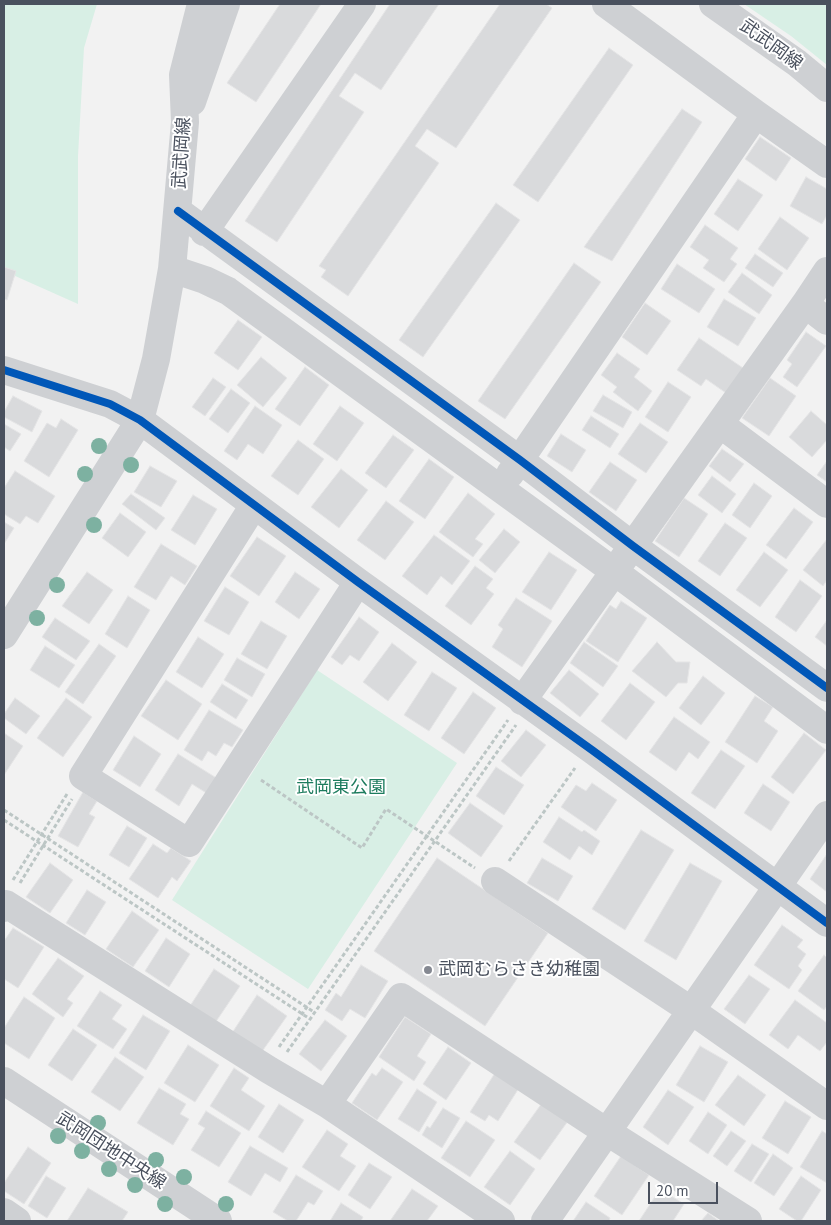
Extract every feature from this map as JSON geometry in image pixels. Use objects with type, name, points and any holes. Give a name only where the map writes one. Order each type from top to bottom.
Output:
[{"type":"street","name":"武武岡線","points":[[4,635],[140,420],[156,359],[172,269],[185,122],[183,74],[201,4]]},
{"type":"street","points":[[185,122],[226,4]]},
{"type":"street","points":[[204,232],[362,4]]},
{"type":"street","points":[[606,4],[827,164]]},
{"type":"street","name":"武武岡線","points":[[714,4],[797,63],[827,88]]},
{"type":"street","points":[[500,489],[756,114]]},
{"type":"street","points":[[178,211],[204,232],[520,460],[633,546],[827,688]]},
{"type":"street","points":[[172,269],[205,280],[228,291],[615,572],[827,730]]},
{"type":"street","points":[[518,711],[827,270]]},
{"type":"street","points":[[805,304],[827,321]]},
{"type":"street","points":[[4,370],[110,404],[140,420],[358,582],[518,711],[778,887],[827,923]]},
{"type":"street","points":[[720,424],[827,504]]},
{"type":"street","points":[[254,505],[79,782],[189,843],[358,582]]},
{"type":"street","points":[[545,1221],[827,815]]},
{"type":"street","points":[[495,881],[692,1011],[827,1106]]},
{"type":"street","points":[[5,906],[271,1066],[500,1221]]},
{"type":"street","points":[[326,1104],[401,997],[748,1221]]},
{"type":"street","name":"武岡団地中央線","points":[[4,1082],[218,1221]]},
{"type":"street","points":[[4,1212],[17,1221]]},
{"type":"path","points":[[518,711],[435,842],[280,1062],[271,1066],[272,1056],[427,836],[518,711]]},
{"type":"path","points":[[239,766],[362,848],[386,809],[495,881],[580,761]]},
{"type":"path","points":[[5,906],[9,886],[70,789],[79,782]]},
{"type":"path","points":[[5,906],[76,794],[79,782]]},
{"type":"path","points":[[4,810],[314,1012]]},
{"type":"path","points":[[4,820],[310,1019]]},
{"type":"green space","points":[[4,4],[97,4],[84,48],[78,156],[78,304],[4,271]]},
{"type":"green space","points":[[744,4],[827,4],[827,65],[791,36]]},
{"type":"green space","name":"武岡東公園","points":[[317,670],[457,763],[308,989],[172,900]]},
{"type":"building","points":[[280,4],[321,4],[256,102],[227,83]]},
{"type":"building","points":[[390,4],[439,4],[381,90],[355,73],[339,96],[364,112],[277,242],[245,221]]},
{"type":"building","points":[[500,4],[546,4],[552,8],[456,148],[427,129],[415,146],[439,163],[348,296],[321,277],[326,270],[319,266]]},
{"type":"building","points":[[609,48],[633,65],[538,202],[513,185]]},
{"type":"building","points":[[682,109],[702,122],[612,261],[584,247]]},
{"type":"building","points":[[760,137],[791,158],[776,181],[745,159]]},
{"type":"building","points":[[806,177],[827,189],[827,215],[822,224],[790,206]]},
{"type":"building","points":[[738,179],[763,195],[738,231],[714,214]]},
{"type":"building","points":[[496,203],[520,220],[423,357],[399,340]]},
{"type":"building","points":[[780,217],[809,238],[787,270],[758,249]]},
{"type":"building","points":[[705,225],[738,248],[730,259],[737,264],[724,282],[703,268],[709,260],[690,247]]},
{"type":"building","points":[[755,254],[783,273],[773,287],[745,268]]},
{"type":"building","points":[[574,263],[601,282],[505,419],[478,401]]},
{"type":"building","points":[[677,264],[715,289],[699,313],[661,289]]},
{"type":"building","points":[[4,267],[16,271],[7,300],[4,299]]},
{"type":"building","points":[[742,273],[772,295],[759,314],[728,292]]},
{"type":"building","points":[[724,299],[756,318],[738,346],[707,327]]},
{"type":"building","points":[[645,303],[671,321],[647,355],[622,337]]},
{"type":"building","points":[[238,320],[262,337],[238,370],[214,353]]},
{"type":"building","points":[[806,332],[826,346],[797,387],[783,377],[792,364],[787,360]]},
{"type":"building","points":[[699,338],[743,368],[726,393],[706,379],[701,386],[677,370]]},
{"type":"building","points":[[617,353],[640,369],[634,377],[652,391],[638,411],[613,392],[617,387],[601,375]]},
{"type":"building","points":[[261,357],[287,378],[263,407],[237,385]]},
{"type":"building","points":[[305,367],[329,385],[300,426],[275,409]]},
{"type":"building","points":[[213,378],[226,387],[205,416],[192,407]]},
{"type":"building","points":[[770,378],[796,396],[769,436],[742,418]]},
{"type":"building","points":[[668,382],[691,397],[668,432],[645,417]]},
{"type":"building","points":[[231,389],[250,403],[228,433],[209,419]]},
{"type":"building","points":[[603,395],[632,412],[623,428],[593,411]]},
{"type":"building","points":[[13,396],[42,411],[32,432],[4,417],[4,412]]},
{"type":"building","points":[[255,406],[282,425],[263,454],[248,444],[237,460],[224,451]]},
{"type":"building","points":[[340,406],[364,423],[337,461],[313,444]]},
{"type":"building","points":[[811,411],[827,425],[827,440],[812,457],[789,437]]},
{"type":"building","points":[[591,416],[619,434],[610,448],[582,430]]},
{"type":"building","points":[[61,419],[78,430],[49,477],[24,461],[47,423],[56,428]]},
{"type":"building","points":[[640,423],[668,442],[646,473],[618,454]]},
{"type":"building","points":[[4,424],[21,434],[10,451],[4,447]]},
{"type":"building","points":[[561,434],[586,450],[572,472],[547,456]]},
{"type":"building","points":[[393,435],[414,450],[386,488],[365,473]]},
{"type":"building","points":[[298,440],[324,459],[298,495],[271,476]]},
{"type":"building","points":[[722,449],[744,464],[730,482],[709,466]]},
{"type":"building","points":[[429,459],[454,477],[425,519],[399,501]]},
{"type":"building","points":[[827,461],[827,482],[817,475]]},
{"type":"building","points":[[610,462],[637,480],[616,511],[589,492]]},
{"type":"building","points":[[150,466],[177,481],[161,507],[134,492]]},
{"type":"building","points":[[341,469],[368,490],[339,528],[311,507]]},
{"type":"building","points":[[15,471],[55,496],[38,523],[26,516],[20,524],[4,514],[4,488]]},
{"type":"building","points":[[712,476],[736,494],[722,513],[698,495]]},
{"type":"building","points":[[754,483],[772,496],[750,528],[732,515]]},
{"type":"building","points":[[468,493],[495,514],[475,539],[483,544],[473,557],[439,532]]},
{"type":"building","points":[[131,494],[165,518],[156,530],[122,504]]},
{"type":"building","points":[[193,495],[217,509],[195,545],[171,530]]},
{"type":"building","points":[[684,498],[708,514],[679,557],[655,541]]},
{"type":"building","points":[[386,501],[414,522],[385,560],[357,540]]},
{"type":"building","points":[[794,508],[813,522],[786,559],[766,545]]},
{"type":"building","points":[[120,513],[146,532],[128,557],[102,538]]},
{"type":"building","points":[[4,522],[14,528],[4,544]]},
{"type":"building","points":[[725,523],[747,538],[720,576],[698,561]]},
{"type":"building","points":[[504,529],[520,542],[495,573],[479,560]]},
{"type":"building","points":[[434,535],[470,561],[452,585],[441,576],[427,595],[402,576]]},
{"type":"building","points":[[257,537],[286,556],[259,596],[230,576]]},
{"type":"building","points":[[827,539],[827,580],[823,586],[803,570]]},
{"type":"building","points":[[161,544],[197,566],[185,585],[171,576],[156,600],[134,587]]},
{"type":"building","points":[[549,552],[577,570],[551,610],[522,592]]},
{"type":"building","points":[[764,552],[788,570],[760,607],[736,590]]},
{"type":"building","points":[[475,566],[493,579],[486,588],[494,594],[471,625],[445,606]]},
{"type":"building","points":[[87,572],[113,590],[89,624],[62,606]]},
{"type":"building","points":[[295,572],[320,589],[299,619],[275,602]]},
{"type":"building","points":[[800,580],[822,596],[796,632],[775,617]]},
{"type":"building","points":[[225,587],[249,602],[229,635],[204,621]]},
{"type":"building","points":[[128,596],[150,610],[127,648],[105,634]]},
{"type":"building","points":[[516,598],[552,621],[522,667],[492,647],[503,629],[498,625]]},
{"type":"building","points":[[621,601],[647,618],[618,662],[586,641],[610,605],[616,609]]},
{"type":"building","points":[[359,617],[379,632],[359,661],[350,655],[342,665],[331,657]]},
{"type":"building","points":[[55,618],[90,641],[76,660],[42,637]]},
{"type":"building","points":[[827,620],[827,646],[815,637]]},
{"type":"building","points":[[261,621],[287,636],[267,669],[241,654]]},
{"type":"building","points":[[198,637],[224,654],[202,688],[176,672]]},
{"type":"building","points":[[584,642],[618,666],[603,687],[570,663]]},
{"type":"building","points":[[657,642],[676,662],[690,662],[687,683],[678,683],[666,697],[632,671]]},
{"type":"building","points":[[392,643],[417,662],[388,701],[363,682]]},
{"type":"building","points":[[99,644],[116,656],[83,704],[65,692]]},
{"type":"building","points":[[45,646],[75,665],[59,688],[30,670]]},
{"type":"building","points":[[237,658],[265,674],[252,697],[224,680]]},
{"type":"building","points":[[569,670],[599,694],[580,717],[550,693]]},
{"type":"building","points":[[432,672],[457,688],[429,731],[404,715]]},
{"type":"building","points":[[703,676],[725,693],[701,725],[679,708]]},
{"type":"building","points":[[166,680],[202,704],[178,740],[141,716]]},
{"type":"building","points":[[630,683],[655,702],[626,740],[601,721]]},
{"type":"building","points":[[222,684],[248,700],[236,719],[210,702]]},
{"type":"building","points":[[473,692],[496,708],[464,754],[441,738]]},
{"type":"building","points":[[755,696],[773,707],[764,721],[778,731],[757,763],[725,742]]},
{"type":"building","points":[[15,698],[40,716],[26,734],[4,718],[4,714]]},
{"type":"building","points":[[66,698],[92,717],[63,757],[37,738]]},
{"type":"building","points":[[209,710],[243,730],[232,747],[224,743],[216,756],[208,751],[202,761],[184,750]]},
{"type":"building","points":[[674,717],[710,742],[698,759],[689,752],[676,771],[649,752]]},
{"type":"building","points":[[526,730],[546,745],[521,777],[501,761]]},
{"type":"building","points":[[4,733],[23,746],[4,775]]},
{"type":"building","points":[[804,733],[826,750],[793,794],[771,777]]},
{"type":"building","points":[[134,736],[161,754],[140,787],[113,770]]},
{"type":"building","points":[[721,750],[745,766],[715,809],[691,793]]},
{"type":"building","points":[[178,754],[218,779],[208,794],[192,784],[179,806],[155,790]]},
{"type":"building","points":[[496,767],[524,785],[504,815],[476,796]]},
{"type":"building","points":[[592,783],[617,800],[596,831],[561,807],[576,785],[586,791]]},
{"type":"building","points":[[763,784],[790,802],[771,831],[744,813]]},
{"type":"building","points":[[83,792],[97,801],[89,814],[95,817],[78,847],[58,836]]},
{"type":"building","points":[[470,803],[503,826],[481,857],[448,833]]},
{"type":"building","points":[[559,817],[600,841],[592,855],[579,846],[570,860],[543,842]]},
{"type":"building","points":[[127,826],[147,838],[129,867],[109,855]]},
{"type":"building","points":[[641,830],[674,850],[625,930],[592,909]]},
{"type":"building","points":[[153,844],[167,853],[171,848],[191,861],[177,881],[172,877],[158,898],[129,879]]},
{"type":"building","points":[[827,854],[827,892],[810,879]]},
{"type":"building","points":[[437,858],[548,933],[485,1026],[374,951]]},
{"type":"building","points":[[542,858],[573,876],[558,901],[527,883]]},
{"type":"building","points":[[50,863],[73,880],[50,913],[26,897]]},
{"type":"building","points":[[690,863],[722,881],[676,960],[644,941]]},
{"type":"building","points":[[87,890],[106,902],[85,935],[66,923]]},
{"type":"building","points":[[132,911],[159,930],[133,967],[106,949]]},
{"type":"building","points":[[782,925],[803,940],[797,947],[806,954],[798,966],[802,970],[789,989],[754,965]]},
{"type":"building","points":[[13,928],[44,947],[18,988],[4,979],[4,941]]},
{"type":"building","points":[[166,938],[190,954],[169,987],[145,971]]},
{"type":"building","points":[[824,955],[827,958],[827,1006],[824,1010],[798,991]]},
{"type":"building","points":[[58,958],[84,976],[67,999],[73,1003],[63,1017],[32,994]]},
{"type":"building","points":[[361,965],[388,981],[365,1018],[350,1009],[342,1021],[325,1010],[336,993],[341,997]]},
{"type":"building","points":[[214,969],[240,986],[215,1023],[190,1006]]},
{"type":"building","points":[[749,975],[770,989],[745,1024],[724,1009]]},
{"type":"building","points":[[100,991],[122,1005],[112,1019],[127,1029],[113,1049],[77,1026]]},
{"type":"building","points":[[257,995],[287,1016],[261,1053],[232,1033]]},
{"type":"building","points":[[24,997],[55,1018],[29,1059],[4,1043],[4,1028]]},
{"type":"building","points":[[795,1000],[827,1023],[827,1042],[820,1051],[798,1035],[788,1049],[769,1035]]},
{"type":"building","points":[[143,1015],[170,1031],[146,1070],[119,1053]]},
{"type":"building","points":[[405,1017],[431,1034],[417,1056],[426,1062],[414,1081],[379,1057]]},
{"type":"building","points":[[325,1020],[347,1036],[321,1071],[299,1054]]},
{"type":"building","points":[[73,1029],[97,1045],[72,1081],[48,1065]]},
{"type":"building","points":[[188,1045],[219,1065],[195,1102],[164,1083]]},
{"type":"building","points":[[700,1046],[728,1062],[704,1102],[676,1085]]},
{"type":"building","points":[[448,1047],[471,1063],[446,1100],[423,1084]]},
{"type":"building","points":[[115,1057],[144,1077],[120,1111],[91,1092]]},
{"type":"building","points":[[234,1068],[249,1078],[241,1090],[265,1106],[249,1131],[210,1106]]},
{"type":"building","points":[[382,1068],[403,1082],[377,1120],[352,1103],[372,1073],[376,1076]]},
{"type":"building","points":[[495,1073],[519,1088],[498,1121],[489,1115],[485,1121],[470,1112]]},
{"type":"building","points":[[738,1075],[766,1095],[744,1126],[715,1105]]},
{"type":"building","points":[[159,1088],[186,1104],[180,1114],[189,1119],[173,1145],[137,1123]]},
{"type":"building","points":[[417,1089],[437,1102],[419,1132],[398,1119]]},
{"type":"building","points":[[668,1090],[694,1107],[668,1145],[643,1127]]},
{"type":"building","points":[[785,1101],[811,1117],[788,1154],[762,1138]]},
{"type":"building","points":[[542,1103],[568,1121],[540,1160],[514,1142]]},
{"type":"building","points":[[279,1104],[304,1120],[283,1153],[258,1137]]},
{"type":"building","points":[[443,1108],[460,1118],[442,1148],[422,1135],[427,1126],[430,1128]]},
{"type":"building","points":[[206,1111],[241,1133],[219,1167],[191,1150],[205,1128],[198,1124]]},
{"type":"building","points":[[708,1112],[727,1125],[708,1154],[689,1141]]},
{"type":"building","points":[[466,1121],[495,1140],[470,1177],[441,1158]]},
{"type":"building","points":[[327,1130],[348,1144],[340,1156],[356,1166],[339,1191],[302,1167]]},
{"type":"building","points":[[731,1131],[746,1141],[727,1166],[713,1156]]},
{"type":"building","points":[[822,1131],[827,1134],[827,1183],[800,1167]]},
{"type":"building","points":[[752,1144],[769,1154],[751,1182],[734,1171]]},
{"type":"building","points":[[250,1146],[288,1168],[280,1182],[265,1173],[251,1196],[228,1182]]},
{"type":"building","points":[[28,1147],[51,1163],[24,1204],[4,1191],[4,1183]]},
{"type":"building","points":[[510,1151],[535,1169],[510,1205],[484,1187]]},
{"type":"building","points":[[773,1154],[793,1168],[774,1196],[754,1183]]},
{"type":"building","points":[[621,1156],[649,1175],[622,1215],[594,1196]]},
{"type":"building","points":[[369,1163],[392,1177],[370,1209],[348,1195]]},
{"type":"building","points":[[296,1175],[323,1191],[314,1205],[308,1202],[296,1221],[288,1221],[273,1212]]},
{"type":"building","points":[[46,1176],[66,1188],[47,1218],[28,1206]]},
{"type":"building","points":[[801,1176],[821,1190],[801,1221],[797,1221],[779,1209]]},
{"type":"building","points":[[88,1188],[128,1212],[122,1221],[67,1221]]},
{"type":"building","points":[[412,1189],[438,1206],[427,1221],[390,1221]]},
{"type":"building","points":[[660,1189],[684,1204],[673,1221],[639,1221]]},
{"type":"building","points":[[586,1202],[610,1218],[609,1221],[573,1221]]},
{"type":"building","points":[[341,1203],[363,1217],[361,1221],[330,1221]]},
{"type":"building","points":[[708,1213],[719,1221],[701,1221]]},
{"type":"cycle path","points":[[178,211],[520,460],[633,546],[827,688]]},
{"type":"cycle path","points":[[4,370],[110,404],[140,420],[358,582],[592,750],[827,923]]},
{"type":"place","name":"武岡むらさき幼稚園","points":[[428,970]]}]
